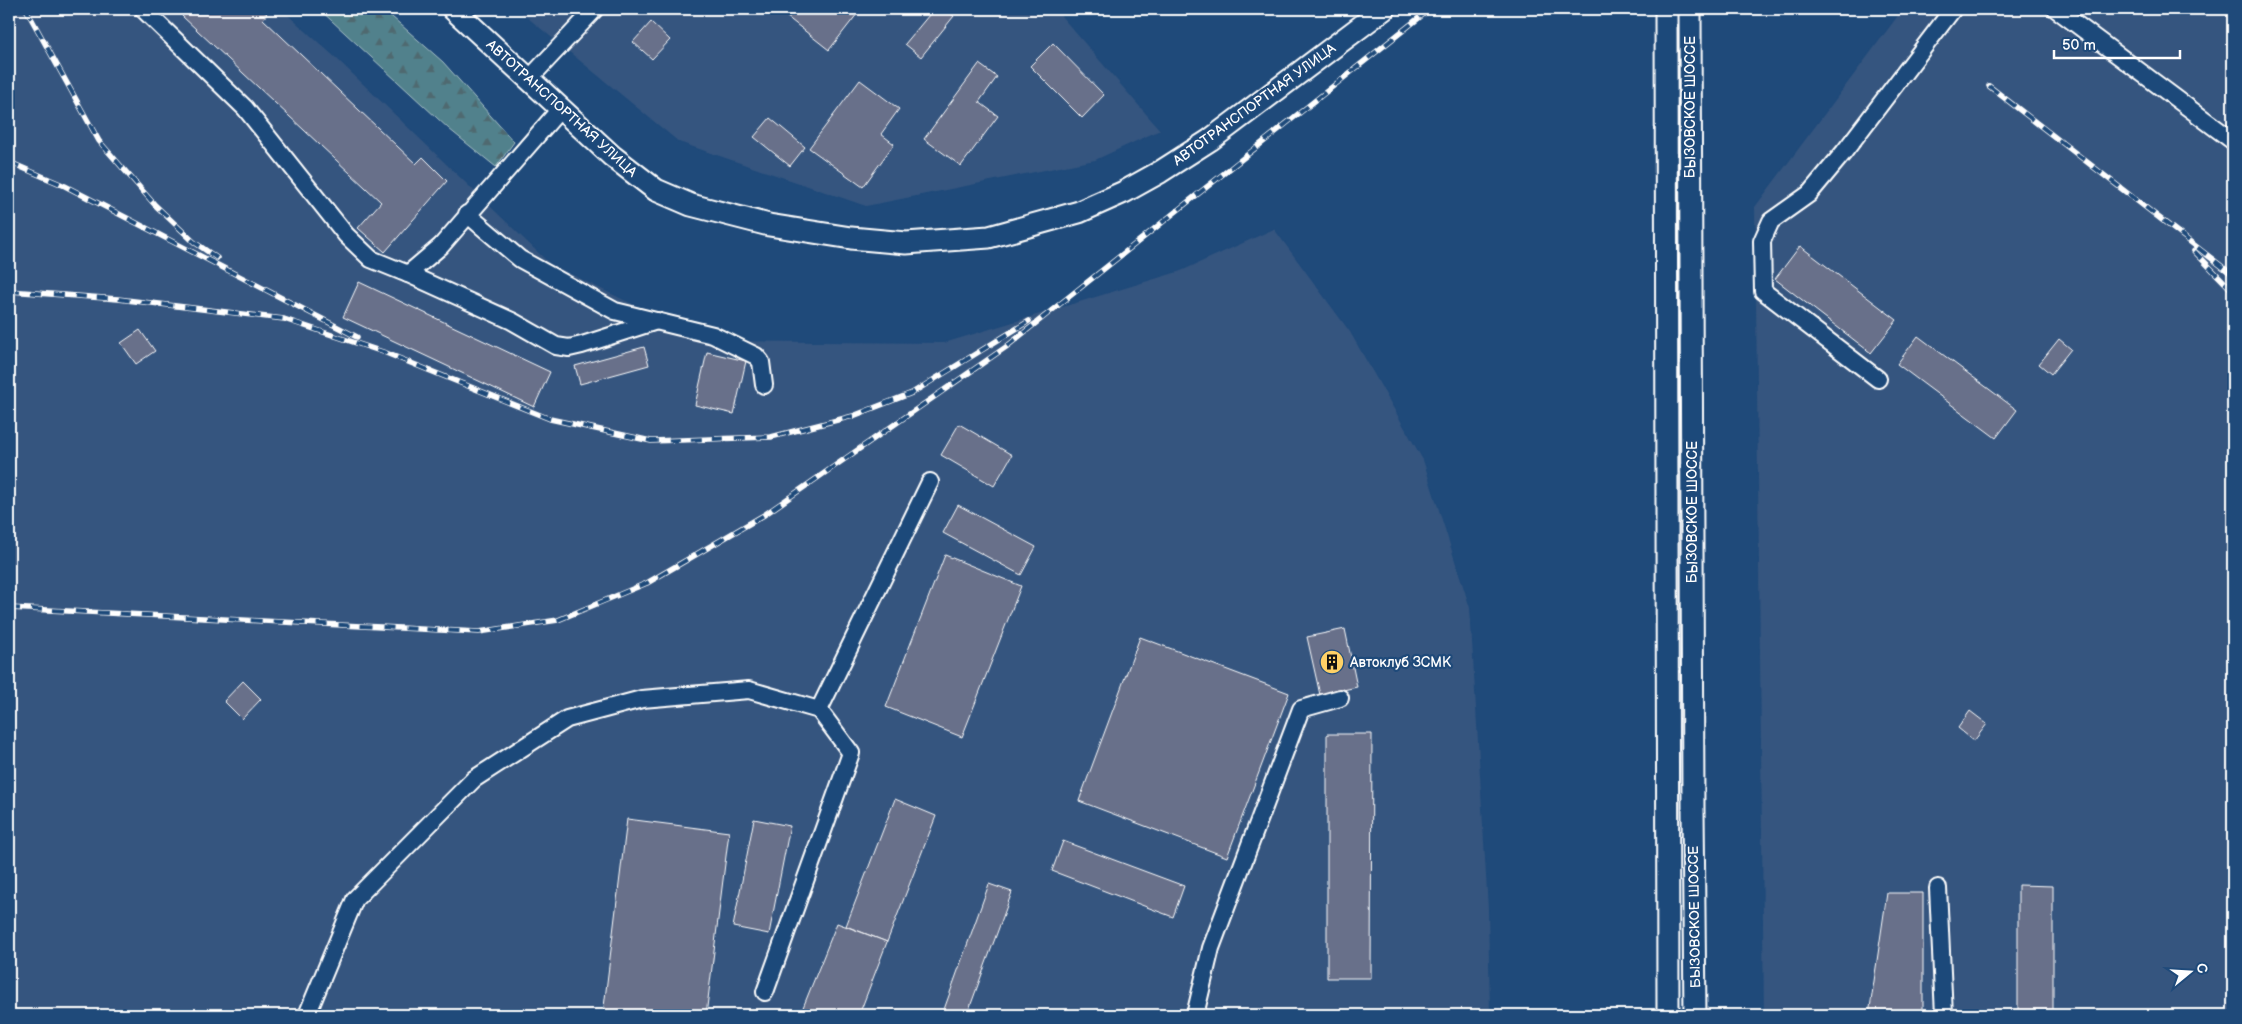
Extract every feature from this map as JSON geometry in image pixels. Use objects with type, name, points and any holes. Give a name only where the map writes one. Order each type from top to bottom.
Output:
[{"type":"main road","name":"АВТОТРАНСПОРТНАЯ УЛИЦА","points":[[454,9],[612,156],[656,190],[710,210],[769,225],[885,242],[945,242],[989,237],[1079,212],[1124,192],[1160,172],[1210,140],[1384,9]]},
{"type":"main road","name":"БЫЗОВСКОЕ ШОССЕ","points":[[1666,9],[1668,1015]]},
{"type":"main road","name":"БЫЗОВСКОЕ ШОССЕ","points":[[1690,9],[1692,790],[1695,1015]]},
{"type":"lane","points":[[142,9],[245,108],[346,235],[371,259],[512,321],[556,346],[569,348],[582,345],[657,321]]},
{"type":"lane","points":[[530,79],[595,9]]},
{"type":"lane","points":[[1878,378],[1763,291],[1762,241],[1771,221],[1809,194],[1844,152],[1953,9]]},
{"type":"lane","points":[[2056,9],[2233,141]]},
{"type":"lane","points":[[408,274],[441,246],[561,108]]},
{"type":"lane","points":[[467,214],[520,259],[615,311],[713,335],[756,356],[761,362],[764,385]]},
{"type":"lane","points":[[819,710],[930,482]]},
{"type":"lane","points":[[307,1015],[355,899],[474,779],[566,719],[642,699],[749,690],[819,710],[851,753],[765,992]]},
{"type":"lane","points":[[1194,1015],[1211,948],[1301,709],[1340,698]]},
{"type":"lane","points":[[1938,888],[1944,1015]]},
{"type":"shaded area","points":[[9,9],[281,9],[336,58],[550,264],[708,341],[944,343],[1181,271],[1274,229],[1350,332],[1423,460],[1470,608],[1488,909],[1490,1015],[9,1015]]},
{"type":"shaded area","points":[[517,9],[1055,9],[1160,130],[1095,160],[866,206],[679,142]]},
{"type":"shaded area","points":[[1903,9],[2233,9],[2233,1015],[1764,1015],[1755,207]]},
{"type":"green space","points":[[319,9],[383,9],[443,62],[514,142],[496,167],[449,129]]},
{"type":"building","points":[[189,9],[261,9],[267,14],[263,19],[416,164],[423,157],[447,181],[385,252],[358,228],[381,202],[182,16]]},
{"type":"building","points":[[777,9],[861,9],[829,50]]},
{"type":"building","points":[[934,9],[944,9],[954,16],[921,57],[905,44]]},
{"type":"building","points":[[651,22],[670,40],[652,59],[633,42]]},
{"type":"building","points":[[1053,43],[1104,95],[1082,118],[1030,66]]},
{"type":"building","points":[[979,64],[997,77],[979,102],[998,116],[961,166],[924,139]]},
{"type":"building","points":[[860,80],[899,109],[881,134],[894,144],[863,187],[809,148]]},
{"type":"building","points":[[770,118],[805,147],[790,166],[754,137]]},
{"type":"building","points":[[1800,246],[1897,320],[1871,353],[1775,279]]},
{"type":"building","points":[[359,282],[550,372],[534,407],[343,317]]},
{"type":"building","points":[[140,330],[155,351],[136,364],[121,343]]},
{"type":"building","points":[[1918,336],[2017,410],[1996,438],[1897,364]]},
{"type":"building","points":[[2059,339],[2071,349],[2051,374],[2039,364]]},
{"type":"building","points":[[644,347],[649,365],[580,384],[575,366]]},
{"type":"building","points":[[707,352],[746,361],[734,414],[695,405]]},
{"type":"building","points":[[959,424],[1012,455],[994,486],[941,455]]},
{"type":"building","points":[[958,505],[1036,547],[1021,575],[943,533]]},
{"type":"building","points":[[945,555],[1021,586],[962,737],[886,707]]},
{"type":"building","name":"Автоклуб ЗСМК","points":[[1345,629],[1357,687],[1320,695],[1307,637]]},
{"type":"building","points":[[1140,637],[1289,693],[1227,857],[1079,801]]},
{"type":"building","points":[[243,681],[261,699],[242,719],[224,701]]},
{"type":"building","points":[[1970,711],[1987,724],[1974,741],[1958,728]]},
{"type":"building","points":[[1327,734],[1372,734],[1371,978],[1327,978]]},
{"type":"building","points":[[895,799],[936,816],[887,942],[846,926]]},
{"type":"building","points":[[627,819],[729,832],[706,1015],[603,1015]]},
{"type":"building","points":[[754,819],[790,826],[769,934],[733,927]]},
{"type":"building","points":[[1063,841],[1184,886],[1173,917],[1052,871]]},
{"type":"building","points":[[989,884],[1012,892],[967,1015],[942,1015]]},
{"type":"building","points":[[2018,885],[2053,886],[2053,1015],[2018,1015]]},
{"type":"building","points":[[1887,893],[1923,893],[1923,1015],[1869,1015]]},
{"type":"building","points":[[837,923],[887,942],[859,1015],[800,1015]]},
{"type":"railway","points":[[26,9],[99,141],[155,205],[194,242],[217,258]]},
{"type":"railway","points":[[9,608],[479,632],[558,620],[647,583],[764,515],[1006,347],[1430,9]]},
{"type":"railway","points":[[1989,86],[2233,275]]},
{"type":"railway","points":[[9,162],[65,186],[357,337]]},
{"type":"railway","points":[[2194,251],[2233,291]]},
{"type":"railway","points":[[9,291],[118,299],[284,319],[386,353],[550,419],[651,441],[771,437],[853,416],[912,393],[1029,321]]},
{"type":"place","name":"Автоклуб ЗСМК","points":[[1332,662]]}]
